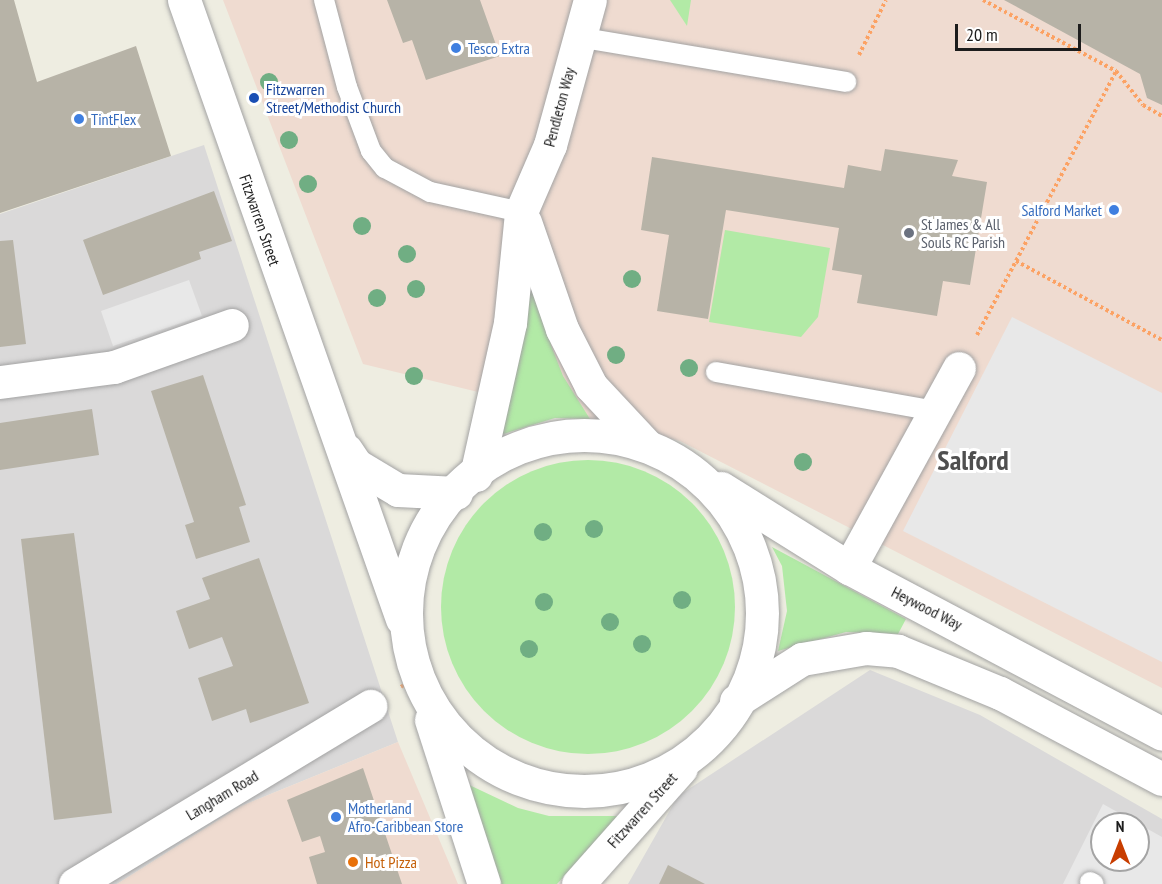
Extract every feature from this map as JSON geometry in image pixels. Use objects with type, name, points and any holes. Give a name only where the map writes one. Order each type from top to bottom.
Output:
[{"type":"street","name":"Fitzwarren Street","points":[[184,0],[407,632]]},
{"type":"street","name":"Pendleton Way","points":[[466,484],[510,323],[521,212],[550,145],[590,0]]},
{"type":"street","points":[[423,696],[456,743],[517,781],[553,789],[593,790],[632,783],[668,767],[709,739],[736,701],[761,628],[762,581],[731,507],[696,473],[646,445],[591,387],[562,329],[521,212]]},
{"type":"street","points":[[0,382],[114,367],[232,325]]},
{"type":"street","points":[[849,568],[959,368]]},
{"type":"street","points":[[484,884],[423,696],[407,632],[408,587],[419,547],[466,484],[525,446],[564,436],[599,436],[646,445]]},
{"type":"street","name":"Fitzwarren Street","points":[[338,438],[356,465],[378,482],[425,495],[466,484]]},
{"type":"street","name":"Heywood Way","points":[[696,473],[849,568],[1162,734]]},
{"type":"street","points":[[736,701],[802,659],[866,648],[898,651],[1000,693],[1162,779]]},
{"type":"street","name":"Langham Road","points":[[75,884],[370,706]]},
{"type":"street","name":"Fitzwarren Street","points":[[578,884],[709,739]]},
{"type":"lane","points":[[324,0],[347,87],[371,151],[385,168],[430,192],[521,212]]},
{"type":"lane","points":[[578,37],[846,82]]},
{"type":"lane","points":[[716,372],[935,411]]},
{"type":"path","points":[[846,82],[886,0]]},
{"type":"path","points":[[983,0],[1116,71],[1143,105],[1162,116]]},
{"type":"path","points":[[959,368],[1116,71]]},
{"type":"path","points":[[1016,261],[1162,340]]},
{"type":"shaded area","points":[[223,0],[1162,0],[1162,688],[680,441],[363,364]]},
{"type":"shaded area","points":[[204,145],[398,742],[239,807],[117,884],[0,884],[0,214]]},
{"type":"shaded area","points":[[189,280],[202,316],[113,346],[101,311]]},
{"type":"shaded area","points":[[1012,317],[1162,393],[1162,662],[903,531]]},
{"type":"shaded area","points":[[870,670],[980,715],[1150,812],[1090,812],[1090,872],[1150,872],[1150,812],[1162,819],[1162,884],[628,884],[678,796]]},
{"type":"shaded area","points":[[398,742],[458,884],[117,884],[239,807]]},
{"type":"shaded area","points":[[1103,804],[1117,812],[1099,812]]},
{"type":"shaded area","points":[[1090,830],[1090,872],[1150,872],[1150,830],[1162,837],[1162,884],[1063,884]]},
{"type":"green space","points":[[670,0],[691,0],[687,26]]},
{"type":"green space","points":[[725,230],[830,248],[818,317],[801,337],[709,322]]},
{"type":"green space","points":[[541,285],[551,345],[563,376],[590,419],[555,418],[497,436],[519,287]]},
{"type":"green space","points":[[588,460],[617,463],[644,471],[670,485],[692,503],[710,525],[724,551],[732,578],[735,607],[732,636],[724,663],[710,689],[692,711],[670,729],[644,743],[617,751],[588,754],[559,751],[532,743],[506,729],[484,711],[466,689],[452,663],[444,636],[441,607],[444,578],[452,551],[466,525],[484,503],[506,485],[532,471],[559,463]]},
{"type":"green space","points":[[772,547],[906,619],[898,634],[846,632],[778,651],[787,611],[782,566]]},
{"type":"green space","points":[[463,782],[518,808],[549,816],[620,816],[557,884],[497,884]]},
{"type":"building","name":"TintFlex","points":[[0,0],[14,0],[37,82],[136,46],[171,156],[0,213]]},
{"type":"building","points":[[387,0],[480,0],[500,56],[426,80],[412,40],[403,43]]},
{"type":"building","points":[[1004,0],[1162,0],[1162,105],[1147,98],[1140,74]]},
{"type":"building","name":"St James & All Souls RC Parish","points":[[885,149],[958,160],[952,176],[987,182],[970,285],[943,281],[937,316],[857,303],[862,275],[832,270],[839,228],[726,210],[708,319],[657,311],[669,235],[641,230],[652,157],[844,188],[848,165],[881,171]]},
{"type":"building","points":[[214,191],[232,241],[199,252],[201,259],[103,295],[83,240]]},
{"type":"building","points":[[13,240],[26,344],[0,347],[0,241]]},
{"type":"building","points":[[203,375],[246,505],[239,507],[250,542],[196,559],[185,525],[194,522],[151,391]]},
{"type":"building","points":[[92,409],[99,455],[0,470],[0,423]]},
{"type":"building","points":[[74,533],[112,813],[54,820],[21,539]]},
{"type":"building","points":[[259,558],[309,703],[250,723],[246,709],[212,721],[198,678],[233,666],[222,637],[189,649],[176,611],[210,599],[202,578]]},
{"type":"building","name":"Motherland Afro-Caribbean Store","points":[[363,768],[402,884],[317,884],[309,857],[325,852],[320,836],[302,842],[287,800]]},
{"type":"building","points":[[668,865],[705,884],[659,884]]},
{"type":"place","name":"Tesco Extra","points":[[456,48]]},
{"type":"place","name":"Fitzwarren Street/Methodist Church","points":[[254,98]]},
{"type":"place","name":"TintFlex","points":[[79,119]]},
{"type":"place","name":"Salford Market","points":[[1114,210]]},
{"type":"place","name":"St James & All Souls RC Parish","points":[[909,233]]},
{"type":"place","name":"Motherland Afro-Caribbean Store","points":[[336,817]]},
{"type":"place","name":"Hot Pizza","points":[[353,862]]},
{"type":"district","name":"Salford","points":[[973,460]]}]
